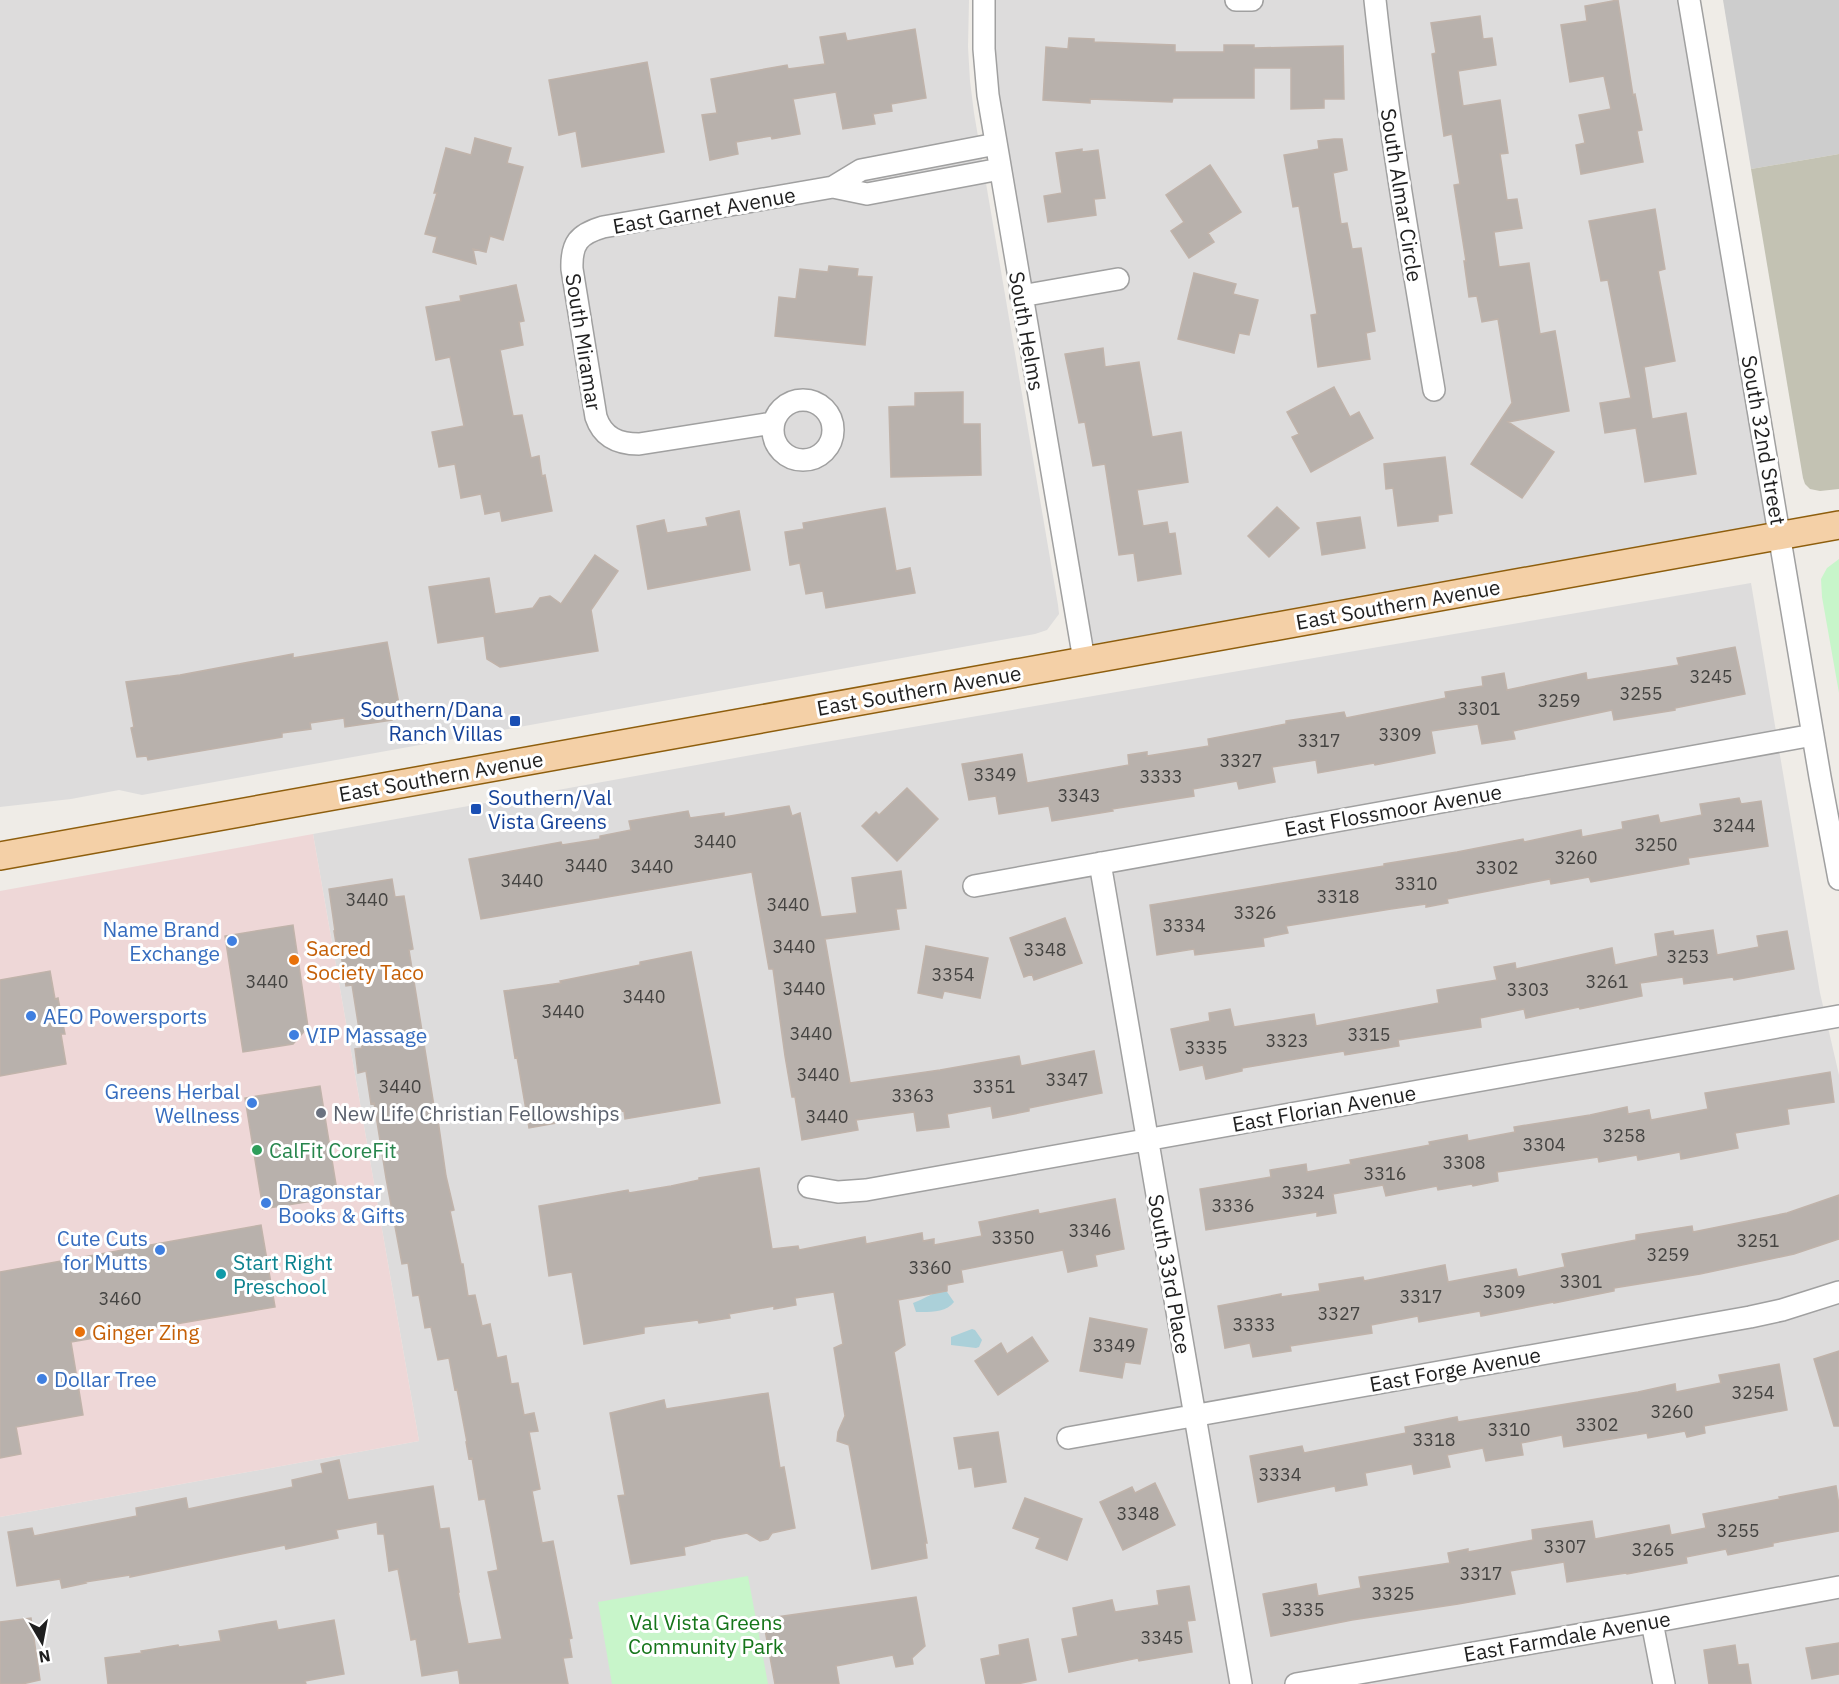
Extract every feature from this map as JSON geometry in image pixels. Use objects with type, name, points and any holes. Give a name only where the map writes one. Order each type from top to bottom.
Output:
[{"type":"main road","name":"East Southern Avenue","points":[[0,856],[1839,525]]},
{"type":"street","name":"South Helms","points":[[984,0],[985,73],[1084,660]]},
{"type":"street","points":[[1236,0],[1252,0]]},
{"type":"street","name":"South Almar Circle","points":[[1375,0],[1394,150],[1434,390]]},
{"type":"street","name":"South 32nd Street","points":[[1689,0],[1839,879]]},
{"type":"street","name":"East Garnet Avenue","points":[[833,188],[861,170],[996,144]]},
{"type":"street","name":"East Garnet Avenue","points":[[577,240],[584,234],[603,227],[833,188],[867,194],[1000,169]]},
{"type":"street","name":"South Miramar","points":[[577,240],[573,250],[572,268],[596,417],[599,426],[611,439],[639,444],[773,423]]},
{"type":"street","points":[[1021,296],[1118,279]]},
{"type":"street","name":"East Flossmoor Avenue","points":[[974,886],[1813,735]]},
{"type":"street","name":"South 33rd Place","points":[[1100,863],[1242,1684]]},
{"type":"street","name":"East Florian Avenue","points":[[809,1187],[838,1192],[866,1190],[1839,1016]]},
{"type":"street","name":"East Forge Avenue","points":[[1068,1438],[1750,1317],[1782,1310],[1839,1292]]},
{"type":"street","name":"East Farmdale Avenue","points":[[1296,1684],[1368,1677],[1839,1587]]},
{"type":"street","points":[[1652,1622],[1664,1684]]},
{"type":"shaded area","points":[[0,0],[969,0],[968,47],[974,113],[1059,614],[1047,630],[1035,634],[142,795],[119,790],[71,799],[0,807]]},
{"type":"shaded area","points":[[984,0],[1689,0],[1780,536],[1084,660]]},
{"type":"shaded area","points":[[1723,0],[1839,0],[1839,154],[1751,169]]},
{"type":"shaded area","points":[[1839,154],[1839,489],[1820,491],[1810,489],[1803,478],[1751,169]]},
{"type":"shaded area","points":[[1751,583],[1820,993],[1839,1075],[1839,1684],[0,1684],[0,1517],[419,1441],[313,834],[802,746]]},
{"type":"shaded area","points":[[313,834],[419,1441],[0,1517],[0,891]]},
{"type":"green space","points":[[1839,559],[1839,693],[1822,597],[1821,579],[1827,568]]},
{"type":"green space","name":"Val Vista Greens Community Park","points":[[748,1576],[768,1684],[612,1684],[598,1602]]},
{"type":"water","points":[[945,1289],[954,1302],[951,1306],[937,1311],[916,1312],[913,1303]]},
{"type":"water","points":[[972,1329],[982,1340],[979,1347],[951,1345],[951,1337]]},
{"type":"building","points":[[1618,0],[1633,95],[1635,94],[1642,130],[1637,131],[1643,162],[1581,174],[1576,145],[1585,143],[1579,115],[1611,109],[1604,76],[1570,82],[1561,25],[1587,21],[1585,6]]},
{"type":"building","points":[[1480,16],[1483,39],[1492,38],[1496,65],[1458,71],[1463,106],[1500,100],[1508,153],[1500,154],[1507,200],[1517,199],[1522,228],[1494,232],[1499,267],[1529,263],[1540,334],[1555,331],[1569,411],[1508,422],[1554,452],[1522,498],[1471,464],[1512,403],[1498,319],[1482,322],[1477,296],[1469,297],[1464,261],[1466,261],[1454,185],[1460,184],[1452,134],[1444,136],[1432,54],[1436,53],[1431,23]]},
{"type":"building","points":[[915,29],[926,98],[891,104],[892,111],[873,114],[875,124],[843,129],[836,92],[793,99],[800,134],[736,142],[738,154],[710,160],[702,115],[717,113],[711,79],[787,65],[788,69],[825,64],[820,37],[845,33],[847,41]]},
{"type":"building","points":[[1069,38],[1094,39],[1094,42],[1175,45],[1175,52],[1224,52],[1224,45],[1254,45],[1254,48],[1343,46],[1344,99],[1324,99],[1324,108],[1291,109],[1291,68],[1254,68],[1254,98],[1173,98],[1172,102],[1090,99],[1090,103],[1043,100],[1046,47],[1068,49]]},
{"type":"building","points":[[647,62],[664,152],[582,167],[576,131],[559,135],[549,80]]},
{"type":"building","points":[[475,138],[511,148],[507,163],[523,167],[503,240],[490,236],[486,252],[473,249],[476,264],[433,252],[437,237],[425,234],[437,193],[434,193],[446,148],[471,155]]},
{"type":"building","points":[[1342,139],[1347,170],[1333,173],[1341,224],[1347,223],[1352,249],[1361,248],[1375,331],[1366,333],[1370,359],[1318,367],[1311,315],[1317,314],[1299,206],[1293,207],[1284,155],[1319,149],[1318,141]]},
{"type":"building","points":[[1082,149],[1082,152],[1098,150],[1105,198],[1094,199],[1096,215],[1048,222],[1044,196],[1062,193],[1056,153]]},
{"type":"building","points":[[1210,165],[1241,212],[1208,233],[1214,242],[1189,258],[1171,231],[1184,222],[1166,195]]},
{"type":"building","points":[[1655,209],[1665,269],[1658,271],[1675,361],[1644,367],[1652,419],[1686,413],[1696,474],[1645,482],[1636,428],[1605,433],[1600,403],[1631,398],[1608,280],[1601,281],[1589,221]]},
{"type":"building","points":[[829,266],[858,269],[857,276],[872,277],[865,345],[775,336],[779,297],[796,299],[800,269],[828,272]]},
{"type":"building","points":[[1194,273],[1236,284],[1233,294],[1258,300],[1249,335],[1239,333],[1234,353],[1178,339]]},
{"type":"building","points":[[516,285],[524,321],[519,322],[523,345],[500,350],[513,416],[522,415],[531,458],[539,456],[552,511],[502,521],[500,511],[485,514],[481,494],[461,498],[455,464],[439,467],[432,432],[464,426],[450,357],[436,360],[426,307],[461,301],[460,296]]},
{"type":"building","points":[[1103,348],[1105,367],[1139,362],[1152,437],[1181,432],[1188,482],[1137,490],[1143,526],[1167,522],[1169,534],[1175,533],[1181,574],[1138,581],[1134,553],[1119,555],[1105,464],[1093,466],[1085,422],[1079,423],[1065,354]]},
{"type":"building","points":[[1334,387],[1350,417],[1359,412],[1373,438],[1311,472],[1292,437],[1299,434],[1287,412]]},
{"type":"building","points":[[963,392],[963,424],[980,424],[981,475],[891,477],[889,407],[915,406],[915,393]]},
{"type":"building","points":[[1445,457],[1452,513],[1438,515],[1438,521],[1398,526],[1393,488],[1386,489],[1384,464]]},
{"type":"building","points":[[1277,507],[1299,528],[1269,557],[1248,536]]},
{"type":"building","points":[[885,508],[896,571],[910,568],[915,593],[826,608],[823,591],[806,594],[800,563],[790,565],[785,532],[804,529],[803,523]]},
{"type":"building","points":[[739,511],[750,570],[648,589],[637,526],[664,520],[667,533],[708,526],[706,518]]},
{"type":"building","points":[[1360,517],[1365,548],[1322,555],[1317,523]]},
{"type":"building","points":[[595,555],[618,571],[591,610],[598,651],[500,667],[487,659],[484,636],[438,643],[429,587],[489,578],[495,614],[533,608],[540,598],[550,596],[561,604]]},
{"type":"building","points":[[387,642],[401,714],[391,715],[392,720],[345,727],[344,718],[310,723],[311,729],[282,733],[282,737],[148,760],[147,756],[137,757],[126,682],[180,675],[293,654],[293,658]]},
{"type":"building","points":[[1735,647],[1745,694],[1675,708],[1675,710],[1614,720],[1612,710],[1513,731],[1515,739],[1482,744],[1478,724],[1431,731],[1435,753],[1318,773],[1316,760],[1272,767],[1275,782],[1239,789],[1237,781],[1193,789],[1194,796],[1052,821],[1049,806],[999,814],[996,796],[969,800],[962,764],[1022,754],[1027,783],[1129,765],[1128,755],[1147,752],[1147,756],[1209,746],[1208,739],[1286,724],[1286,721],[1344,712],[1346,718],[1446,698],[1445,692],[1483,686],[1482,677],[1504,673],[1507,690],[1586,673],[1587,680],[1679,665],[1677,658]]},
{"type":"building","points":[[907,788],[938,819],[897,861],[862,826],[876,812],[879,815]]},
{"type":"building","points":[[1739,798],[1741,804],[1761,801],[1768,846],[1688,858],[1689,864],[1591,882],[1589,877],[1551,884],[1550,879],[1447,899],[1448,903],[1426,907],[1426,904],[1286,926],[1288,933],[1263,938],[1264,946],[1195,955],[1194,949],[1157,955],[1150,905],[1384,866],[1384,864],[1523,839],[1524,842],[1581,830],[1582,837],[1623,829],[1622,822],[1658,815],[1660,823],[1702,815],[1700,804]]},
{"type":"building","points":[[789,806],[792,816],[800,813],[821,917],[857,913],[852,878],[901,871],[906,908],[896,909],[899,929],[825,939],[850,1083],[1019,1056],[1021,1066],[1094,1051],[1102,1093],[993,1118],[991,1106],[947,1114],[949,1127],[917,1131],[914,1112],[856,1120],[858,1130],[802,1140],[785,1056],[773,969],[769,969],[752,872],[481,919],[469,859],[561,842],[562,845],[600,839],[600,836],[631,830],[629,821],[688,811],[690,818],[724,813],[724,817]]},
{"type":"building","points":[[392,879],[395,897],[404,896],[413,949],[409,950],[446,1176],[454,1210],[450,1211],[468,1296],[475,1295],[482,1326],[490,1324],[497,1358],[506,1356],[511,1384],[518,1383],[524,1415],[534,1413],[538,1431],[529,1432],[540,1489],[532,1491],[542,1543],[553,1541],[572,1638],[569,1639],[572,1657],[563,1658],[568,1684],[460,1684],[458,1670],[422,1676],[416,1639],[411,1640],[398,1569],[389,1571],[384,1534],[378,1534],[377,1522],[336,1530],[338,1538],[286,1549],[285,1545],[130,1577],[130,1575],[85,1582],[62,1588],[60,1579],[17,1586],[8,1532],[32,1528],[34,1536],[137,1516],[136,1508],[186,1498],[188,1509],[293,1487],[292,1480],[323,1473],[321,1464],[339,1460],[348,1500],[433,1486],[440,1529],[449,1528],[468,1644],[502,1639],[488,1572],[498,1570],[485,1499],[479,1500],[472,1458],[469,1459],[457,1389],[455,1390],[449,1358],[438,1360],[431,1327],[425,1328],[419,1295],[413,1296],[408,1263],[402,1264],[374,1103],[371,1104],[366,1071],[358,1073],[355,1049],[362,1048],[352,985],[346,986],[340,948],[337,949],[334,931],[329,889]]},
{"type":"building","points":[[1065,918],[1082,963],[1034,980],[1032,974],[1024,977],[1010,938]]},
{"type":"building","points":[[293,925],[308,1027],[293,1044],[243,1052],[225,936]]},
{"type":"building","points":[[1713,930],[1717,955],[1759,947],[1757,936],[1787,931],[1794,969],[1734,980],[1733,977],[1684,984],[1683,977],[1640,983],[1642,996],[1526,1018],[1524,1009],[1480,1018],[1481,1027],[1398,1040],[1399,1046],[1345,1055],[1344,1051],[1242,1068],[1242,1071],[1206,1079],[1203,1065],[1180,1070],[1171,1029],[1210,1021],[1209,1013],[1230,1009],[1234,1027],[1314,1014],[1316,1026],[1439,1003],[1437,990],[1497,980],[1494,967],[1515,963],[1516,969],[1612,948],[1615,965],[1658,956],[1655,934],[1673,931],[1674,936]]},
{"type":"building","points":[[926,946],[988,958],[980,998],[944,991],[942,998],[918,993]]},
{"type":"building","points":[[691,952],[720,1103],[625,1119],[624,1111],[529,1128],[504,991],[561,983],[560,981]]},
{"type":"building","name":"AEO Powersports","points":[[50,971],[65,1034],[61,1034],[66,1064],[0,1076],[0,980]]},
{"type":"building","points":[[1830,1072],[1834,1102],[1787,1109],[1789,1124],[1735,1133],[1738,1148],[1681,1159],[1680,1152],[1638,1160],[1637,1155],[1599,1162],[1598,1157],[1497,1172],[1498,1181],[1473,1186],[1472,1184],[1438,1190],[1437,1186],[1386,1196],[1383,1185],[1333,1194],[1336,1213],[1317,1216],[1317,1212],[1206,1230],[1200,1189],[1271,1177],[1270,1170],[1306,1164],[1307,1172],[1351,1164],[1350,1160],[1430,1145],[1429,1142],[1467,1135],[1468,1141],[1515,1132],[1514,1127],[1627,1107],[1628,1114],[1649,1110],[1651,1120],[1708,1109],[1705,1093]]},
{"type":"building","points":[[320,1086],[338,1197],[263,1209],[245,1098]]},
{"type":"building","points":[[759,1168],[772,1249],[798,1246],[799,1250],[865,1237],[866,1244],[922,1233],[923,1241],[934,1239],[934,1245],[982,1236],[979,1222],[1038,1210],[1039,1214],[1115,1199],[1124,1249],[1095,1255],[1097,1266],[1068,1272],[1063,1250],[961,1270],[963,1282],[947,1285],[947,1291],[898,1300],[905,1345],[894,1352],[927,1543],[925,1543],[927,1558],[872,1569],[849,1445],[837,1441],[845,1416],[834,1348],[843,1344],[834,1292],[795,1298],[796,1305],[774,1309],[774,1306],[729,1314],[730,1318],[699,1323],[698,1320],[644,1327],[644,1333],[584,1344],[572,1272],[549,1276],[539,1206],[628,1190],[629,1193],[671,1186],[699,1180],[699,1178]]},
{"type":"building","points":[[1839,1195],[1839,1239],[1794,1254],[1481,1316],[1480,1311],[1419,1322],[1418,1316],[1371,1325],[1372,1333],[1290,1346],[1291,1351],[1253,1357],[1250,1343],[1225,1348],[1218,1306],[1281,1294],[1281,1297],[1320,1291],[1319,1284],[1363,1277],[1364,1281],[1445,1265],[1448,1282],[1516,1269],[1518,1277],[1565,1267],[1562,1254],[1636,1240],[1636,1235],[1692,1226],[1693,1232],[1787,1213]]},
{"type":"building","points":[[261,1225],[275,1307],[71,1342],[83,1415],[16,1427],[21,1454],[0,1458],[0,1272]]},
{"type":"building","points":[[1090,1318],[1147,1329],[1140,1364],[1125,1362],[1122,1378],[1080,1371]]},
{"type":"building","points":[[1032,1337],[1048,1361],[998,1395],[975,1361],[1001,1343],[1007,1354]]},
{"type":"building","points":[[1839,1351],[1839,1426],[1834,1426],[1814,1359]]},
{"type":"building","points":[[1779,1364],[1787,1410],[1704,1426],[1705,1433],[1687,1437],[1685,1431],[1648,1438],[1647,1433],[1564,1447],[1562,1435],[1521,1443],[1523,1455],[1486,1461],[1483,1448],[1447,1455],[1450,1467],[1414,1474],[1412,1464],[1365,1473],[1367,1485],[1336,1491],[1335,1486],[1258,1502],[1250,1456],[1302,1446],[1304,1453],[1406,1433],[1405,1427],[1457,1417],[1458,1422],[1675,1384],[1676,1392],[1721,1383],[1719,1375]]},
{"type":"building","points":[[768,1393],[780,1468],[784,1467],[795,1528],[772,1533],[768,1539],[760,1541],[747,1533],[710,1540],[684,1547],[685,1555],[631,1564],[618,1496],[625,1495],[610,1413],[664,1400],[666,1409]]},
{"type":"building","points":[[998,1432],[1006,1482],[975,1487],[972,1467],[959,1469],[954,1438]]},
{"type":"building","points":[[1155,1483],[1175,1525],[1123,1550],[1100,1502],[1132,1487],[1135,1493]]},
{"type":"building","points":[[1836,1486],[1839,1531],[1773,1543],[1773,1546],[1728,1555],[1726,1549],[1686,1557],[1687,1563],[1567,1582],[1564,1562],[1510,1571],[1515,1594],[1352,1620],[1271,1636],[1263,1594],[1316,1584],[1318,1596],[1361,1588],[1359,1577],[1450,1563],[1448,1553],[1468,1549],[1468,1552],[1533,1540],[1532,1530],[1592,1521],[1595,1539],[1669,1525],[1671,1535],[1706,1528],[1703,1514]]},
{"type":"building","points":[[1025,1498],[1082,1519],[1067,1560],[1036,1548],[1040,1538],[1013,1528]]},
{"type":"building","points":[[1189,1586],[1195,1620],[1187,1621],[1192,1652],[1139,1661],[1138,1658],[1069,1672],[1062,1639],[1078,1636],[1073,1608],[1112,1600],[1115,1612],[1159,1605],[1157,1591]]},
{"type":"building","points":[[916,1597],[925,1646],[912,1658],[913,1664],[896,1667],[893,1655],[836,1666],[839,1684],[775,1684],[763,1619]]},
{"type":"building","points":[[31,1618],[40,1680],[22,1684],[0,1684],[0,1622]]},
{"type":"building","points":[[334,1620],[344,1674],[305,1681],[306,1684],[108,1684],[105,1658],[178,1645],[179,1647],[221,1641],[219,1631],[276,1621],[278,1630]]},
{"type":"building","points":[[1028,1639],[1036,1680],[1017,1684],[986,1684],[981,1659],[1000,1655],[999,1645]]},
{"type":"building","points":[[1839,1643],[1839,1674],[1812,1679],[1806,1648]]},
{"type":"building","points":[[1735,1645],[1738,1665],[1748,1664],[1751,1684],[1709,1684],[1704,1650]]},
{"type":"place","name":"Southern/Dana Ranch Villas","points":[[515,721]]},
{"type":"place","name":"Southern/Val Vista Greens","points":[[476,809]]},
{"type":"place","name":"Name Brand Exchange","points":[[232,941]]},
{"type":"place","name":"Sacred Society Taco","points":[[294,960]]},
{"type":"place","name":"AEO Powersports","points":[[31,1016]]},
{"type":"place","name":"VIP Massage","points":[[294,1035]]},
{"type":"place","name":"Greens Herbal Wellness","points":[[252,1103]]},
{"type":"place","name":"New Life Christian Fellowships","points":[[321,1113]]},
{"type":"place","name":"CalFit CoreFit","points":[[257,1150]]},
{"type":"place","name":"Dragonstar Books & Gifts","points":[[266,1203]]},
{"type":"place","name":"Cute Cuts for Mutts","points":[[160,1250]]},
{"type":"place","name":"Start Right Preschool","points":[[221,1274]]},
{"type":"place","name":"Ginger Zing","points":[[80,1332]]},
{"type":"place","name":"Dollar Tree","points":[[42,1379]]}]
